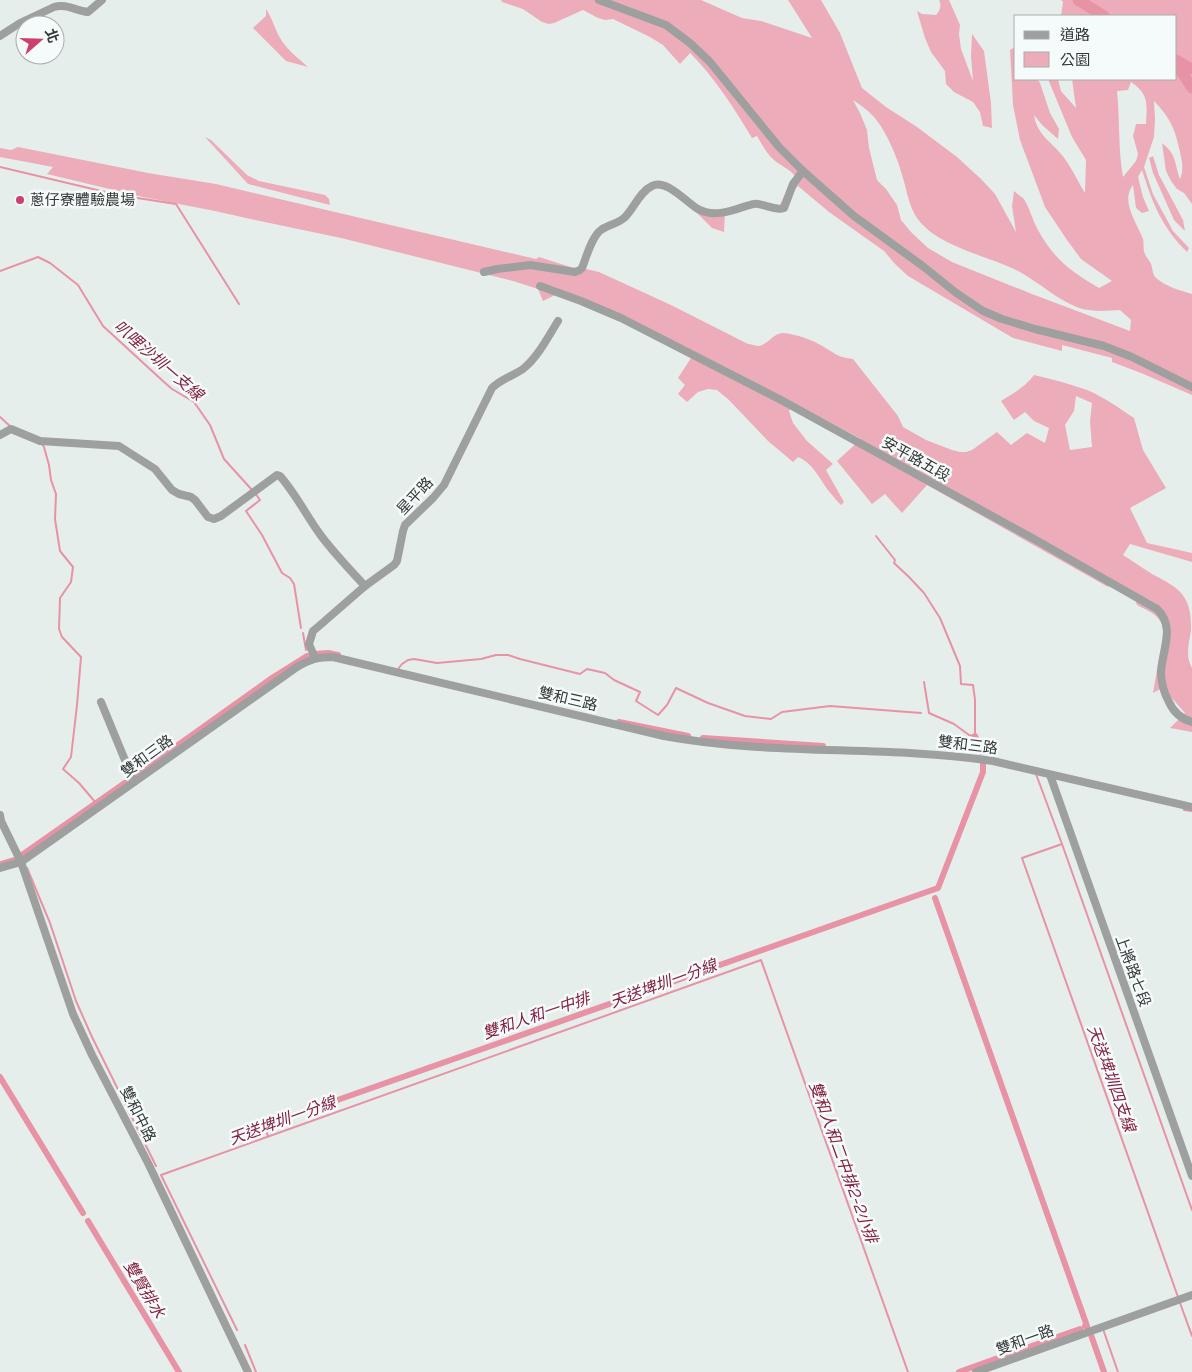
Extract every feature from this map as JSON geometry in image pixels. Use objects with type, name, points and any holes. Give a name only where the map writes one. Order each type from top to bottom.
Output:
[{"type":"street","points":[[0,36],[20,23],[59,5],[88,12],[102,0]]},
{"type":"street","points":[[599,0],[666,26],[690,43],[710,62],[779,147],[803,171],[854,216],[983,311],[1035,329],[1104,346],[1132,357],[1192,387]]},
{"type":"street","points":[[484,272],[530,265],[575,272],[580,270],[598,232],[622,220],[644,192],[656,184],[675,191],[694,207],[705,212],[725,212],[755,204],[778,210],[784,208],[793,184],[803,171]]},
{"type":"street","name":"安平路五段","points":[[540,286],[621,318],[783,402],[1034,539],[1157,609],[1164,618],[1168,631],[1161,672],[1166,696],[1175,712],[1180,717],[1192,722]]},
{"type":"street","name":"星平路","points":[[313,655],[309,644],[313,631],[365,586],[390,569],[397,561],[405,525],[444,485],[492,388],[530,363],[558,321]]},
{"type":"street","points":[[0,435],[11,429],[40,440],[119,446],[155,469],[172,490],[195,500],[208,517],[214,519],[221,516],[276,475],[280,476],[323,538],[365,586]]},
{"type":"street","name":"雙和三路","points":[[0,868],[19,858],[313,655],[333,657],[689,741],[744,746],[935,754],[993,761],[1192,807]]},
{"type":"street","points":[[101,702],[133,778]]},
{"type":"street","name":"上將路七段","points":[[1050,774],[1192,1176]]},
{"type":"street","name":"雙和中路","points":[[0,814],[19,858],[73,1014],[92,1056],[148,1163],[248,1372]]},
{"type":"street","name":"雙和一路","points":[[976,1372],[1192,1295]]},
{"type":"green space","points":[[501,0],[701,0],[742,18],[761,21],[812,38],[788,0],[821,0],[840,33],[862,88],[957,157],[981,179],[995,194],[1016,232],[1012,206],[1014,191],[1023,198],[1038,230],[1050,249],[1071,270],[1099,288],[1112,281],[1081,259],[1045,207],[1020,140],[1013,105],[1010,50],[1014,48],[1014,80],[1038,80],[1040,83],[1050,113],[1059,129],[1058,139],[1034,115],[1036,122],[1042,134],[1061,153],[1071,167],[1085,193],[1086,160],[1072,137],[1048,80],[1058,80],[1061,91],[1076,108],[1072,80],[1177,80],[1177,15],[1061,15],[1063,2],[1061,0],[1192,0],[1192,204],[1184,193],[1177,189],[1166,171],[1162,143],[1173,155],[1180,179],[1181,159],[1172,125],[1165,113],[1154,101],[1154,137],[1144,167],[1153,194],[1173,231],[1189,248],[1187,252],[1164,224],[1150,194],[1142,170],[1138,177],[1149,211],[1142,213],[1136,208],[1133,185],[1129,191],[1128,198],[1131,212],[1143,239],[1145,253],[1155,276],[1168,286],[1192,294],[1192,395],[1112,362],[1112,358],[1062,345],[1062,351],[1013,338],[908,276],[884,251],[829,212],[798,186],[790,197],[786,211],[778,209],[795,176],[771,157],[757,136],[752,138],[716,83],[690,53],[680,64],[663,45],[650,37],[613,19],[605,20],[598,18],[583,10],[549,24],[542,22],[523,9]],"holes":[[[1131,82],[1137,86],[1146,100],[1146,124],[1136,124],[1133,136],[1138,154],[1136,161],[1123,177],[1120,156],[1117,91],[1128,90]],[[853,100],[872,114],[883,130],[898,163],[912,209],[926,228],[950,244],[1020,272],[1071,305],[1089,310],[1120,310],[1131,320],[1130,331],[952,262],[928,248],[901,220],[897,205],[877,180],[869,148],[867,130]]]},
{"type":"green space","points":[[939,0],[949,0],[960,25],[961,49],[973,81],[972,34],[984,51],[991,103],[992,128],[983,126],[980,112],[973,102],[954,92],[946,84],[945,71],[931,52],[925,38],[917,11],[922,14],[936,15],[940,8]]},
{"type":"green space","points":[[266,9],[283,42],[308,67],[286,61],[253,28],[266,16]]},
{"type":"green space","points":[[205,137],[211,140],[247,175],[259,181],[325,195],[329,199],[330,205],[248,184]]},
{"type":"green space","points":[[18,147],[148,173],[216,184],[536,259],[539,257],[580,270],[582,268],[599,272],[671,305],[748,344],[759,346],[776,335],[783,333],[810,340],[837,355],[853,359],[898,416],[903,427],[926,440],[960,452],[972,450],[997,432],[1011,445],[1027,433],[1045,443],[1049,428],[1034,421],[1025,412],[1014,420],[1001,401],[1023,386],[1034,375],[1087,390],[1134,418],[1143,450],[1166,488],[1130,508],[1147,543],[1192,553],[1192,562],[1130,544],[1123,555],[1170,584],[1182,594],[1189,608],[1191,630],[1188,654],[1192,668],[1192,732],[1170,728],[1185,713],[1170,696],[1166,686],[1153,693],[1164,629],[1157,617],[1137,605],[1132,592],[1115,582],[1108,587],[927,485],[902,513],[885,494],[872,504],[837,461],[861,439],[794,403],[789,411],[793,423],[807,441],[833,464],[826,470],[844,502],[841,505],[809,464],[798,457],[793,462],[768,441],[717,390],[708,389],[698,392],[687,402],[678,394],[685,385],[678,378],[691,358],[591,308],[555,295],[543,301],[538,289],[513,281],[341,238],[143,197],[47,174],[53,167],[0,157],[0,148],[11,150]],"holes":[[[1076,396],[1092,403],[1090,421],[1092,447],[1070,450],[1065,425],[1074,411]]]},
{"type":"green space","points":[[1153,156],[1159,175],[1183,220],[1185,231],[1174,220],[1153,173],[1149,158]]},
{"type":"green space","points":[[696,212],[725,212],[724,232],[712,228]]},
{"type":"waterway","points":[[1078,0],[1102,15]]},
{"type":"waterway","points":[[1177,61],[1192,69]]},
{"type":"waterway","points":[[1177,65],[1192,88]]},
{"type":"waterway","points":[[0,167],[118,195],[176,204],[239,304]]},
{"type":"waterway","name":"叭哩沙圳一支線","points":[[0,271],[38,257],[50,263],[78,285],[103,326],[172,389],[194,402],[210,425],[224,459],[252,490]]},
{"type":"waterway","points":[[0,417],[11,427]]},
{"type":"waterway","points":[[41,443],[44,447],[56,494],[55,519],[60,551],[73,567],[71,582],[60,598],[59,629],[62,637],[81,657],[71,757],[63,769],[79,783],[96,803]]},
{"type":"waterway","name":"叭哩沙圳一支線","points":[[255,493],[260,500],[246,511],[262,535],[282,573],[290,578],[294,584],[301,628]]},
{"type":"waterway","points":[[876,536],[895,560],[894,563],[924,593],[940,618],[960,666],[961,684],[973,685],[975,736],[969,735],[954,724],[929,713],[924,682]]},
{"type":"waterway","name":"叭哩沙圳一支線","points":[[303,633],[306,650]]},
{"type":"waterway","points":[[315,654],[328,653],[338,655]]},
{"type":"waterway","points":[[398,669],[408,660],[414,659],[437,663],[508,655],[580,674],[587,669],[605,673],[614,680],[640,692],[636,701],[658,715],[667,705],[676,688],[708,703],[745,716],[771,719],[782,712],[830,706],[921,713]]},
{"type":"waterway","points":[[136,775],[272,678],[307,656]]},
{"type":"waterway","points":[[619,722],[688,736]]},
{"type":"waterway","points":[[975,736],[982,752]]},
{"type":"waterway","points":[[703,738],[823,746]]},
{"type":"waterway","name":"雙和人和一中排","points":[[261,1127],[938,888],[983,772],[983,764]]},
{"type":"waterway","name":"天送埤圳四支線","points":[[1036,774],[1062,844],[1022,858],[1178,1297]]},
{"type":"waterway","points":[[22,855],[132,778]]},
{"type":"waterway","points":[[1184,808],[1184,810],[1192,811]]},
{"type":"waterway","points":[[1062,844],[1192,1210]]},
{"type":"waterway","points":[[1,864],[14,860]]},
{"type":"waterway","name":"天送埤圳一分線","points":[[27,868],[50,923],[76,1001],[156,1166]]},
{"type":"waterway","points":[[935,898],[1087,1326],[1085,1326]]},
{"type":"waterway","name":"天送埤圳一分線","points":[[237,1330],[161,1175],[761,960],[908,1372]]},
{"type":"waterway","name":"雙賢排水","points":[[0,1077],[83,1213]]},
{"type":"waterway","name":"雙和人和一中排","points":[[260,1125],[263,1124],[268,1136]]},
{"type":"waterway","name":"雙賢排水","points":[[88,1221],[179,1372]]},
{"type":"waterway","points":[[1180,1303],[1192,1336]]},
{"type":"waterway","points":[[1007,1355],[1080,1329]]},
{"type":"waterway","name":"天送埤圳四支線","points":[[1103,1329],[1118,1372]]},
{"type":"waterway","points":[[1091,1335],[1104,1372]]},
{"type":"waterway","points":[[245,1345],[256,1372]]},
{"type":"waterway","points":[[959,1372],[998,1358]]},
{"type":"place","name":"蔥仔寮體驗農場","points":[[20,200]]},
{"type":"water label","name":"雙和人和二中排2-2小排","points":[[844,1162]]}]
